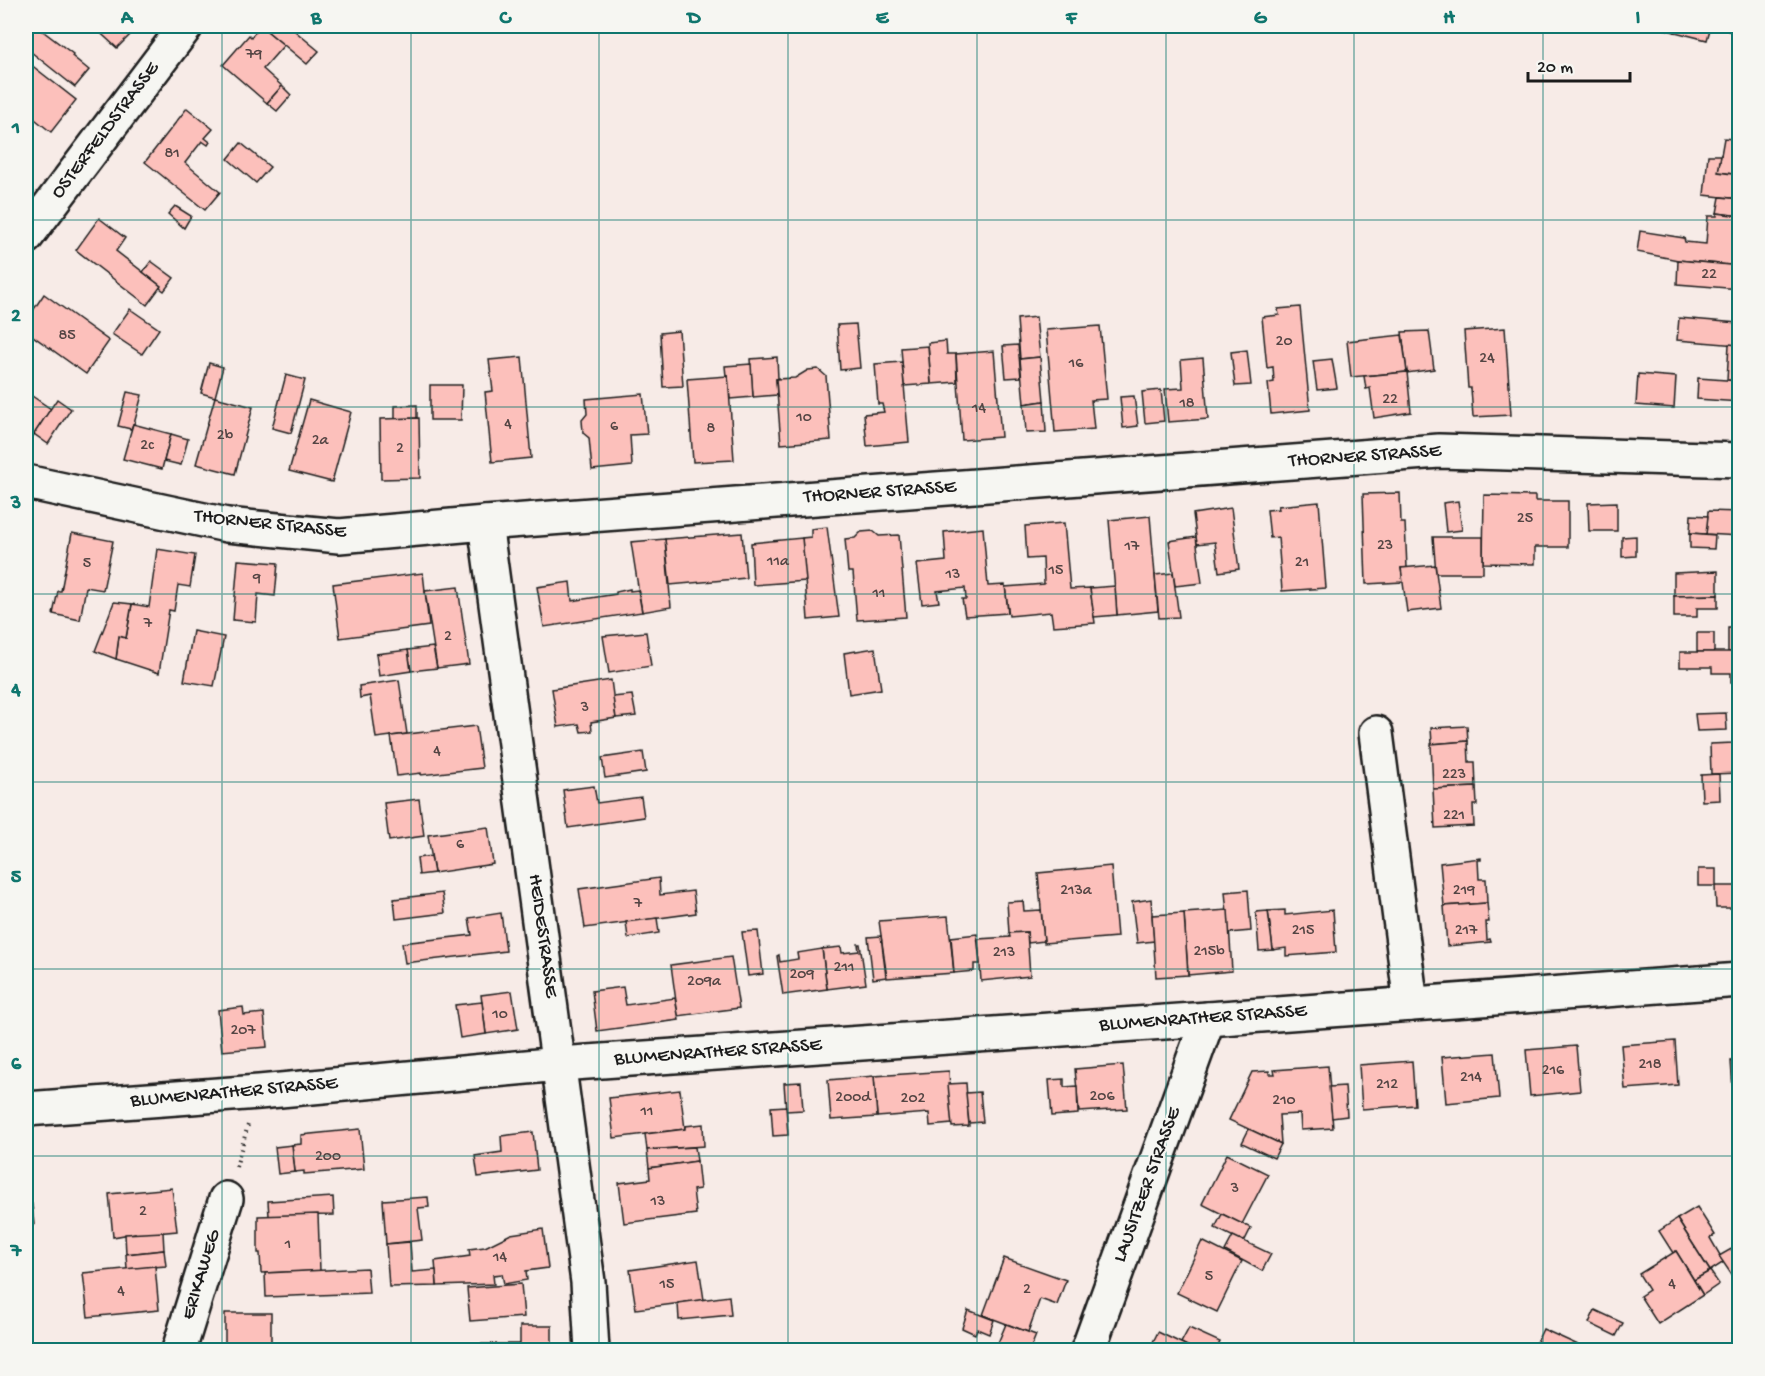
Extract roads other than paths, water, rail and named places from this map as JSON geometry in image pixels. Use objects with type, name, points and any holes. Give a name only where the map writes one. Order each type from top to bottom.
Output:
[{"type":"street","name":"OSTERFELDSTRASSE","points":[[26,237],[186,26]]},
{"type":"street","name":"THORNER STRASSE","points":[[26,482],[227,525],[339,536],[485,522],[1439,451],[1740,460]]},
{"type":"street","name":"HEIDESTRASSE","points":[[485,522],[588,1282],[592,1350]]},
{"type":"street","points":[[1376,733],[1411,1004]]},
{"type":"street","name":"BLUMENRATHER STRASSE","points":[[26,1109],[259,1092],[559,1064],[1740,980]]},
{"type":"street","name":"LAUSITZER STRASSE","points":[[1088,1350],[1208,1019]]},
{"type":"street","name":"ERIKAWEG","points":[[179,1350],[226,1199]]}]
